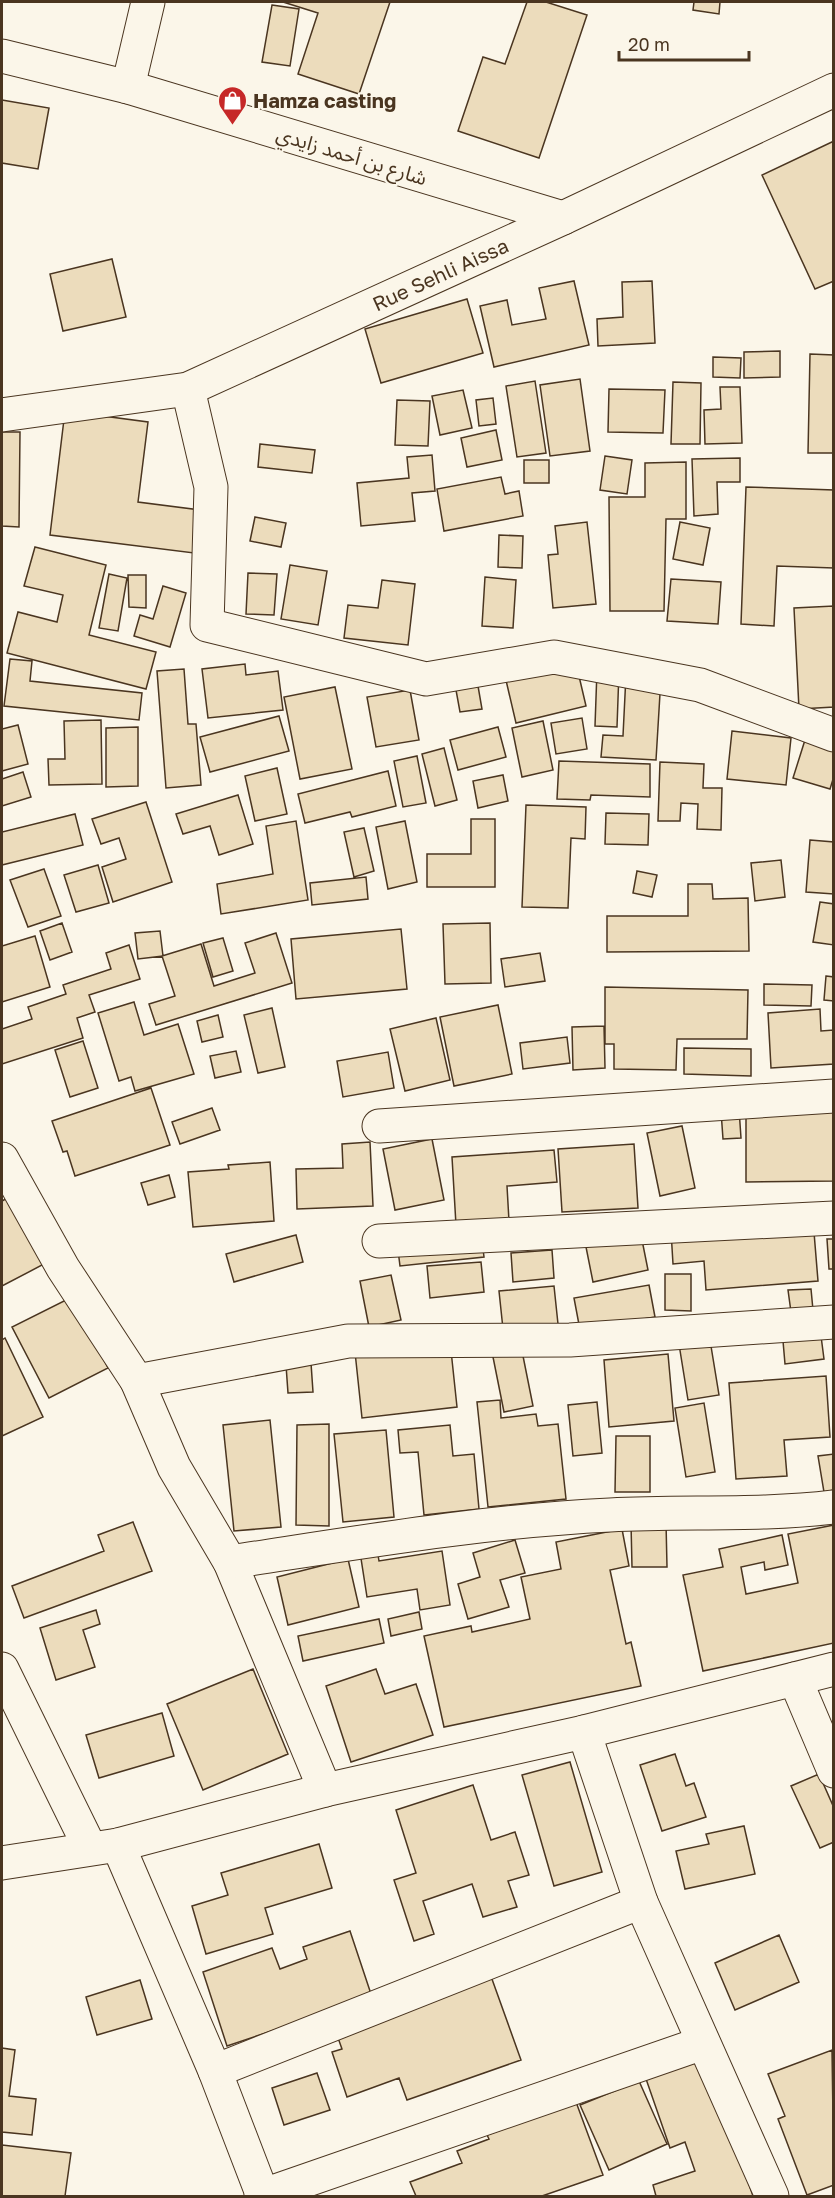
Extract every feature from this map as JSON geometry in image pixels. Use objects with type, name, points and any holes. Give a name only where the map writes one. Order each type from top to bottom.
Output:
[{"type":"street","points":[[128,87],[148,2]]},
{"type":"street","name":"شارع بن أحمد زايدي","points":[[2,56],[128,87],[563,219]]},
{"type":"street","name":"Rue Sehli Aissa","points":[[2,415],[188,388],[563,219],[834,90]]},
{"type":"street","points":[[188,388],[211,487],[207,625],[426,679],[554,657],[700,685],[834,735]]},
{"type":"street","points":[[379,1126],[834,1096]]},
{"type":"street","points":[[2,1159],[63,1268],[137,1381],[174,1467],[230,1562],[325,1790]]},
{"type":"street","points":[[379,1241],[834,1218]]},
{"type":"street","points":[[137,1381],[348,1341],[570,1340],[834,1322]]},
{"type":"street","points":[[230,1562],[432,1532],[609,1515],[799,1511],[834,1507]]},
{"type":"street","points":[[2,1669],[104,1847],[215,2071],[262,2196],[703,2043]]},
{"type":"street","points":[[2,1863],[104,1847],[325,1790],[584,1732],[834,1669]]},
{"type":"street","points":[[795,1679],[834,1772]]},
{"type":"street","points":[[584,1732],[641,1902],[771,2196]]},
{"type":"street","points":[[215,2071],[641,1902]]},
{"type":"building","points":[[283,2],[390,2],[359,94],[298,74],[318,13]]},
{"type":"building","points":[[527,2],[546,2],[587,15],[539,158],[458,131],[483,57],[505,64]]},
{"type":"building","points":[[694,2],[720,2],[719,14],[693,10]]},
{"type":"building","points":[[272,5],[299,9],[290,66],[262,62]]},
{"type":"building","points":[[2,100],[49,108],[38,169],[2,163]]},
{"type":"building","points":[[834,141],[834,281],[815,289],[762,175]]},
{"type":"building","points":[[112,259],[126,317],[63,331],[50,274]]},
{"type":"building","points":[[574,281],[589,345],[494,367],[480,306],[507,300],[512,325],[546,319],[539,288]]},
{"type":"building","points":[[652,281],[655,343],[598,346],[597,319],[623,317],[622,282]]},
{"type":"building","points":[[467,299],[483,353],[381,383],[365,329]]},
{"type":"building","points":[[780,351],[780,377],[744,378],[744,352]]},
{"type":"building","points":[[810,354],[834,355],[834,453],[808,453]]},
{"type":"building","points":[[713,357],[741,358],[740,378],[713,377]]},
{"type":"building","points":[[580,379],[590,451],[550,456],[540,385]]},
{"type":"building","points":[[535,381],[546,453],[517,457],[506,386]]},
{"type":"building","points":[[673,382],[701,383],[700,444],[671,444]]},
{"type":"building","points":[[720,387],[740,387],[742,443],[705,444],[704,410],[721,409]]},
{"type":"building","points":[[609,389],[665,390],[663,433],[608,432]]},
{"type":"building","points":[[463,390],[472,428],[440,435],[432,396]]},
{"type":"building","points":[[493,398],[496,424],[479,426],[476,400]]},
{"type":"building","points":[[397,400],[430,401],[428,446],[395,445]]},
{"type":"building","points":[[65,411],[148,422],[138,502],[200,510],[194,553],[50,535]]},
{"type":"building","points":[[496,430],[502,460],[467,467],[461,438]]},
{"type":"building","points":[[2,432],[20,432],[19,527],[2,526]]},
{"type":"building","points":[[260,444],[315,450],[312,473],[258,467]]},
{"type":"building","points":[[432,455],[435,491],[412,493],[415,521],[361,526],[357,483],[409,478],[407,457]]},
{"type":"building","points":[[605,456],[632,460],[627,494],[600,490]]},
{"type":"building","points":[[740,458],[740,482],[717,482],[718,514],[694,516],[692,459]]},
{"type":"building","points":[[524,460],[549,460],[549,483],[524,483]]},
{"type":"building","points":[[686,462],[686,519],[666,519],[664,611],[610,611],[609,497],[645,497],[645,463]]},
{"type":"building","points":[[501,477],[505,494],[519,491],[523,516],[444,531],[437,489]]},
{"type":"building","points":[[746,487],[834,490],[834,568],[777,566],[774,626],[741,624]]},
{"type":"building","points":[[255,517],[286,523],[281,547],[250,541]]},
{"type":"building","points":[[587,522],[596,604],[553,608],[548,555],[558,554],[555,526]]},
{"type":"building","points":[[680,522],[710,528],[703,565],[673,559]]},
{"type":"building","points":[[499,535],[523,536],[522,568],[498,567]]},
{"type":"building","points":[[35,547],[106,565],[89,635],[156,652],[146,689],[7,653],[18,612],[57,622],[63,595],[24,586]]},
{"type":"building","points":[[290,565],[327,571],[318,625],[281,619]]},
{"type":"building","points":[[248,573],[277,574],[274,615],[246,614]]},
{"type":"building","points":[[109,574],[127,578],[118,631],[99,628]]},
{"type":"building","points":[[128,575],[146,575],[146,608],[129,607]]},
{"type":"building","points":[[485,577],[516,580],[513,628],[482,626]]},
{"type":"building","points":[[671,579],[721,582],[718,624],[667,621]]},
{"type":"building","points":[[382,580],[415,584],[408,645],[344,638],[348,605],[378,608]]},
{"type":"building","points":[[163,586],[186,593],[170,647],[134,636],[140,615],[153,619]]},
{"type":"building","points":[[834,606],[834,707],[799,709],[794,608]]},
{"type":"building","points":[[10,659],[32,661],[30,681],[142,693],[139,720],[4,706]]},
{"type":"building","points":[[575,659],[586,706],[516,723],[505,676]]},
{"type":"building","points":[[245,664],[246,675],[278,671],[283,710],[208,718],[202,669]]},
{"type":"building","points":[[184,669],[188,724],[196,724],[201,785],[166,788],[157,671]]},
{"type":"building","points":[[597,670],[619,671],[617,727],[595,726]]},
{"type":"building","points":[[626,675],[661,677],[656,760],[601,757],[603,735],[623,736]]},
{"type":"building","points":[[478,686],[482,709],[460,712],[456,690]]},
{"type":"building","points":[[335,687],[352,769],[300,779],[284,697]]},
{"type":"building","points":[[410,690],[419,740],[376,747],[367,697]]},
{"type":"building","points":[[279,716],[289,751],[210,772],[200,737]]},
{"type":"building","points":[[582,718],[587,749],[556,754],[551,723]]},
{"type":"building","points":[[101,720],[102,784],[49,785],[48,759],[65,759],[64,721]]},
{"type":"building","points":[[543,721],[553,770],[522,777],[512,728]]},
{"type":"building","points":[[18,725],[28,764],[2,771],[2,729]]},
{"type":"building","points":[[138,727],[138,786],[106,787],[106,728]]},
{"type":"building","points":[[498,727],[506,757],[458,770],[450,740]]},
{"type":"building","points":[[732,731],[791,738],[786,785],[727,779]]},
{"type":"building","points":[[805,740],[834,748],[834,776],[830,789],[793,778]]},
{"type":"building","points":[[444,748],[457,800],[435,806],[422,754]]},
{"type":"building","points":[[417,756],[426,803],[403,807],[394,761]]},
{"type":"building","points":[[559,761],[650,764],[650,797],[591,795],[590,800],[557,799]]},
{"type":"building","points":[[660,762],[704,764],[703,788],[722,788],[721,830],[697,829],[698,804],[681,803],[680,821],[658,821]]},
{"type":"building","points":[[277,768],[287,814],[255,821],[245,776]]},
{"type":"building","points":[[388,771],[396,806],[352,817],[350,812],[305,823],[298,794]]},
{"type":"building","points":[[23,772],[31,797],[2,806],[2,779]]},
{"type":"building","points":[[503,775],[508,801],[478,808],[473,781]]},
{"type":"building","points":[[238,795],[253,844],[219,855],[210,826],[183,834],[176,814]]},
{"type":"building","points":[[146,802],[172,882],[113,902],[102,867],[126,859],[119,838],[101,844],[92,819]]},
{"type":"building","points":[[526,805],[586,807],[585,839],[571,838],[568,908],[522,907]]},
{"type":"building","points":[[606,813],[649,814],[648,845],[605,844]]},
{"type":"building","points":[[75,814],[83,845],[2,865],[2,832]]},
{"type":"building","points":[[471,819],[495,819],[495,887],[427,887],[427,854],[471,854]]},
{"type":"building","points":[[296,821],[308,900],[221,914],[217,884],[273,874],[266,826]]},
{"type":"building","points":[[405,821],[417,882],[388,889],[376,827]]},
{"type":"building","points":[[364,828],[374,871],[354,877],[344,832]]},
{"type":"building","points":[[810,840],[834,842],[834,894],[806,892]]},
{"type":"building","points":[[781,860],[785,897],[755,901],[751,863]]},
{"type":"building","points":[[98,865],[109,903],[76,912],[64,875]]},
{"type":"building","points":[[44,869],[61,916],[28,927],[10,880]]},
{"type":"building","points":[[637,871],[657,875],[652,897],[633,893]]},
{"type":"building","points":[[366,877],[368,899],[312,905],[310,883]]},
{"type":"building","points":[[688,884],[712,884],[713,899],[748,898],[749,951],[607,952],[607,916],[688,916]]},
{"type":"building","points":[[820,902],[834,904],[834,945],[813,942]]},
{"type":"building","points":[[62,923],[72,952],[50,960],[40,931]]},
{"type":"building","points":[[490,923],[491,983],[445,984],[443,924]]},
{"type":"building","points":[[401,929],[407,989],[296,999],[291,939]]},
{"type":"building","points":[[160,931],[163,956],[138,959],[135,933]]},
{"type":"building","points":[[276,933],[292,983],[156,1025],[149,1004],[175,996],[162,956],[201,944],[214,986],[255,973],[245,943]]},
{"type":"building","points":[[35,936],[50,987],[2,1002],[2,946]]},
{"type":"building","points":[[223,938],[233,971],[213,977],[203,943]]},
{"type":"building","points":[[129,945],[140,979],[89,995],[95,1012],[77,1018],[83,1038],[2,1064],[2,1029],[32,1019],[28,1007],[66,994],[63,985],[111,969],[106,953]]},
{"type":"building","points":[[540,953],[545,981],[505,987],[501,959]]},
{"type":"building","points":[[826,976],[834,977],[834,1001],[824,1000]]},
{"type":"building","points":[[764,984],[812,985],[811,1006],[764,1005]]},
{"type":"building","points":[[605,987],[748,990],[747,1039],[677,1039],[676,1070],[614,1069],[614,1044],[605,1044]]},
{"type":"building","points":[[134,1002],[144,1035],[178,1024],[194,1074],[135,1091],[131,1077],[119,1081],[98,1013]]},
{"type":"building","points":[[498,1005],[512,1074],[454,1086],[440,1017]]},
{"type":"building","points":[[272,1008],[285,1067],[258,1073],[244,1015]]},
{"type":"building","points":[[820,1009],[821,1031],[834,1030],[834,1064],[771,1068],[768,1013]]},
{"type":"building","points":[[218,1015],[223,1037],[202,1042],[197,1021]]},
{"type":"building","points":[[436,1018],[450,1080],[405,1091],[390,1029]]},
{"type":"building","points":[[604,1026],[605,1068],[573,1070],[572,1027]]},
{"type":"building","points":[[567,1037],[570,1063],[523,1069],[520,1043]]},
{"type":"building","points":[[83,1041],[98,1088],[70,1097],[55,1050]]},
{"type":"building","points":[[684,1048],[751,1049],[751,1076],[684,1074]]},
{"type":"building","points":[[236,1051],[241,1072],[215,1078],[210,1056]]},
{"type":"building","points":[[388,1052],[394,1088],[343,1097],[337,1061]]},
{"type":"building","points":[[151,1088],[170,1145],[75,1176],[67,1151],[63,1152],[52,1121]]},
{"type":"building","points":[[212,1108],[220,1130],[180,1144],[172,1122]]},
{"type":"building","points":[[739,1109],[741,1138],[723,1139],[721,1111]]},
{"type":"building","points":[[834,1110],[834,1181],[746,1182],[746,1111]]},
{"type":"building","points":[[682,1126],[695,1188],[660,1196],[647,1133]]},
{"type":"building","points":[[432,1139],[444,1200],[395,1210],[383,1149]]},
{"type":"building","points":[[370,1142],[373,1206],[297,1209],[296,1169],[343,1168],[342,1144]]},
{"type":"building","points":[[634,1144],[638,1208],[562,1212],[558,1149]]},
{"type":"building","points":[[554,1150],[557,1182],[507,1186],[509,1221],[456,1225],[452,1157]]},
{"type":"building","points":[[270,1162],[274,1221],[193,1227],[188,1172],[229,1169],[228,1165]]},
{"type":"building","points":[[169,1175],[175,1197],[148,1205],[141,1183]]},
{"type":"building","points":[[9,1197],[44,1264],[2,1286],[2,1201]]},
{"type":"building","points":[[813,1220],[818,1281],[706,1290],[704,1261],[673,1264],[671,1231]]},
{"type":"building","points":[[481,1233],[484,1257],[400,1266],[397,1242]]},
{"type":"building","points":[[296,1235],[303,1262],[234,1282],[226,1254]]},
{"type":"building","points":[[641,1235],[648,1270],[593,1282],[586,1247]]},
{"type":"building","points":[[827,1239],[834,1239],[834,1269],[829,1269]]},
{"type":"building","points":[[552,1250],[554,1278],[513,1282],[511,1253]]},
{"type":"building","points":[[481,1262],[484,1292],[430,1298],[427,1266]]},
{"type":"building","points":[[665,1274],[691,1274],[691,1311],[665,1310]]},
{"type":"building","points":[[391,1275],[401,1320],[369,1327],[360,1281]]},
{"type":"building","points":[[649,1285],[655,1317],[580,1330],[574,1298]]},
{"type":"building","points":[[554,1286],[558,1324],[503,1329],[499,1291]]},
{"type":"building","points":[[811,1289],[813,1310],[791,1312],[788,1290]]},
{"type":"building","points":[[72,1297],[108,1368],[49,1398],[12,1327]]},
{"type":"building","points":[[709,1334],[719,1395],[688,1400],[678,1338]]},
{"type":"building","points":[[821,1336],[824,1359],[785,1364],[783,1341]]},
{"type":"building","points":[[5,1338],[43,1417],[2,1436],[2,1340]]},
{"type":"building","points":[[450,1341],[457,1407],[362,1418],[355,1352]]},
{"type":"building","points":[[521,1346],[533,1406],[504,1412],[492,1352]]},
{"type":"building","points":[[668,1354],[674,1421],[609,1427],[604,1360]]},
{"type":"building","points":[[311,1363],[313,1392],[288,1393],[286,1365]]},
{"type":"building","points":[[826,1376],[830,1437],[784,1440],[787,1476],[736,1479],[729,1383]]},
{"type":"building","points":[[500,1400],[501,1418],[536,1414],[538,1426],[558,1424],[566,1499],[488,1507],[477,1402]]},
{"type":"building","points":[[597,1402],[602,1453],[573,1456],[568,1405]]},
{"type":"building","points":[[704,1403],[715,1472],[686,1477],[675,1408]]},
{"type":"building","points":[[270,1420],[281,1527],[234,1531],[223,1425]]},
{"type":"building","points":[[329,1424],[329,1526],[296,1525],[297,1425]]},
{"type":"building","points":[[450,1425],[453,1456],[474,1454],[479,1509],[424,1515],[418,1452],[400,1453],[398,1430]]},
{"type":"building","points":[[386,1430],[394,1517],[343,1522],[334,1434]]},
{"type":"building","points":[[616,1436],[650,1436],[650,1492],[615,1492]]},
{"type":"building","points":[[834,1454],[834,1490],[824,1492],[818,1456]]},
{"type":"building","points":[[133,1522],[152,1571],[24,1618],[12,1586],[104,1551],[98,1535]]},
{"type":"building","points":[[666,1522],[667,1567],[632,1567],[631,1523]]},
{"type":"building","points":[[834,1525],[834,1643],[703,1671],[683,1575],[723,1567],[719,1549],[782,1535],[788,1565],[765,1570],[764,1562],[741,1567],[746,1594],[798,1583],[788,1534]]},
{"type":"building","points":[[622,1529],[629,1566],[610,1570],[626,1644],[631,1642],[641,1686],[444,1727],[424,1636],[471,1626],[472,1632],[530,1619],[521,1577],[561,1569],[556,1542]]},
{"type":"building","points":[[515,1540],[525,1573],[500,1580],[509,1607],[468,1619],[458,1584],[480,1577],[473,1553]]},
{"type":"building","points":[[377,1549],[379,1561],[442,1551],[450,1605],[420,1610],[417,1589],[367,1597],[360,1552]]},
{"type":"building","points":[[348,1559],[359,1607],[288,1625],[277,1577]]},
{"type":"building","points":[[96,1610],[100,1624],[83,1630],[95,1667],[56,1680],[40,1628]]},
{"type":"building","points":[[419,1612],[422,1629],[391,1636],[388,1619]]},
{"type":"building","points":[[379,1619],[384,1643],[303,1661],[298,1636]]},
{"type":"building","points":[[253,1669],[288,1754],[203,1790],[167,1704]]},
{"type":"building","points":[[376,1669],[385,1694],[416,1684],[433,1735],[351,1762],[326,1686]]},
{"type":"building","points":[[162,1713],[174,1756],[99,1778],[86,1735]]},
{"type":"building","points":[[675,1754],[686,1786],[694,1783],[706,1817],[662,1831],[640,1765]]},
{"type":"building","points":[[570,1762],[602,1872],[554,1886],[522,1775]]},
{"type":"building","points":[[819,1774],[834,1808],[834,1842],[820,1848],[791,1786]]},
{"type":"building","points":[[473,1785],[491,1840],[515,1832],[529,1875],[508,1881],[517,1907],[483,1917],[472,1884],[423,1901],[434,1934],[414,1941],[394,1880],[416,1873],[396,1810]]},
{"type":"building","points":[[744,1826],[755,1874],[685,1889],[676,1851],[709,1844],[706,1834]]},
{"type":"building","points":[[319,1844],[332,1888],[265,1908],[273,1934],[206,1954],[192,1906],[228,1895],[221,1873]]},
{"type":"building","points":[[350,1931],[372,1997],[227,2046],[203,1972],[272,1948],[280,1969],[307,1959],[303,1947]]},
{"type":"building","points":[[779,1935],[799,1982],[735,2010],[715,1963]]},
{"type":"building","points":[[488,1968],[521,2060],[407,2100],[399,2078],[347,2097],[332,2052],[342,2049],[332,2021]]},
{"type":"building","points":[[140,1980],[152,2019],[97,2035],[86,1997]]},
{"type":"building","points":[[2,2048],[15,2050],[9,2096],[36,2099],[32,2135],[2,2132]]},
{"type":"building","points":[[832,2050],[834,2185],[807,2195],[778,2119],[785,2116],[768,2074]]},
{"type":"building","points":[[705,2055],[753,2196],[656,2196],[653,2185],[695,2171],[685,2142],[670,2148],[645,2076]]},
{"type":"building","points":[[317,2073],[330,2110],[284,2125],[272,2088]]},
{"type":"building","points":[[639,2081],[667,2144],[609,2170],[580,2105]]},
{"type":"building","points":[[576,2102],[603,2175],[542,2196],[416,2196],[410,2182],[462,2163],[457,2151],[489,2139],[487,2135]]},
{"type":"building","points":[[2,2145],[71,2153],[65,2196],[2,2196]]},
{"type":"place","name":"Hamza casting","points":[[232,126]]}]
